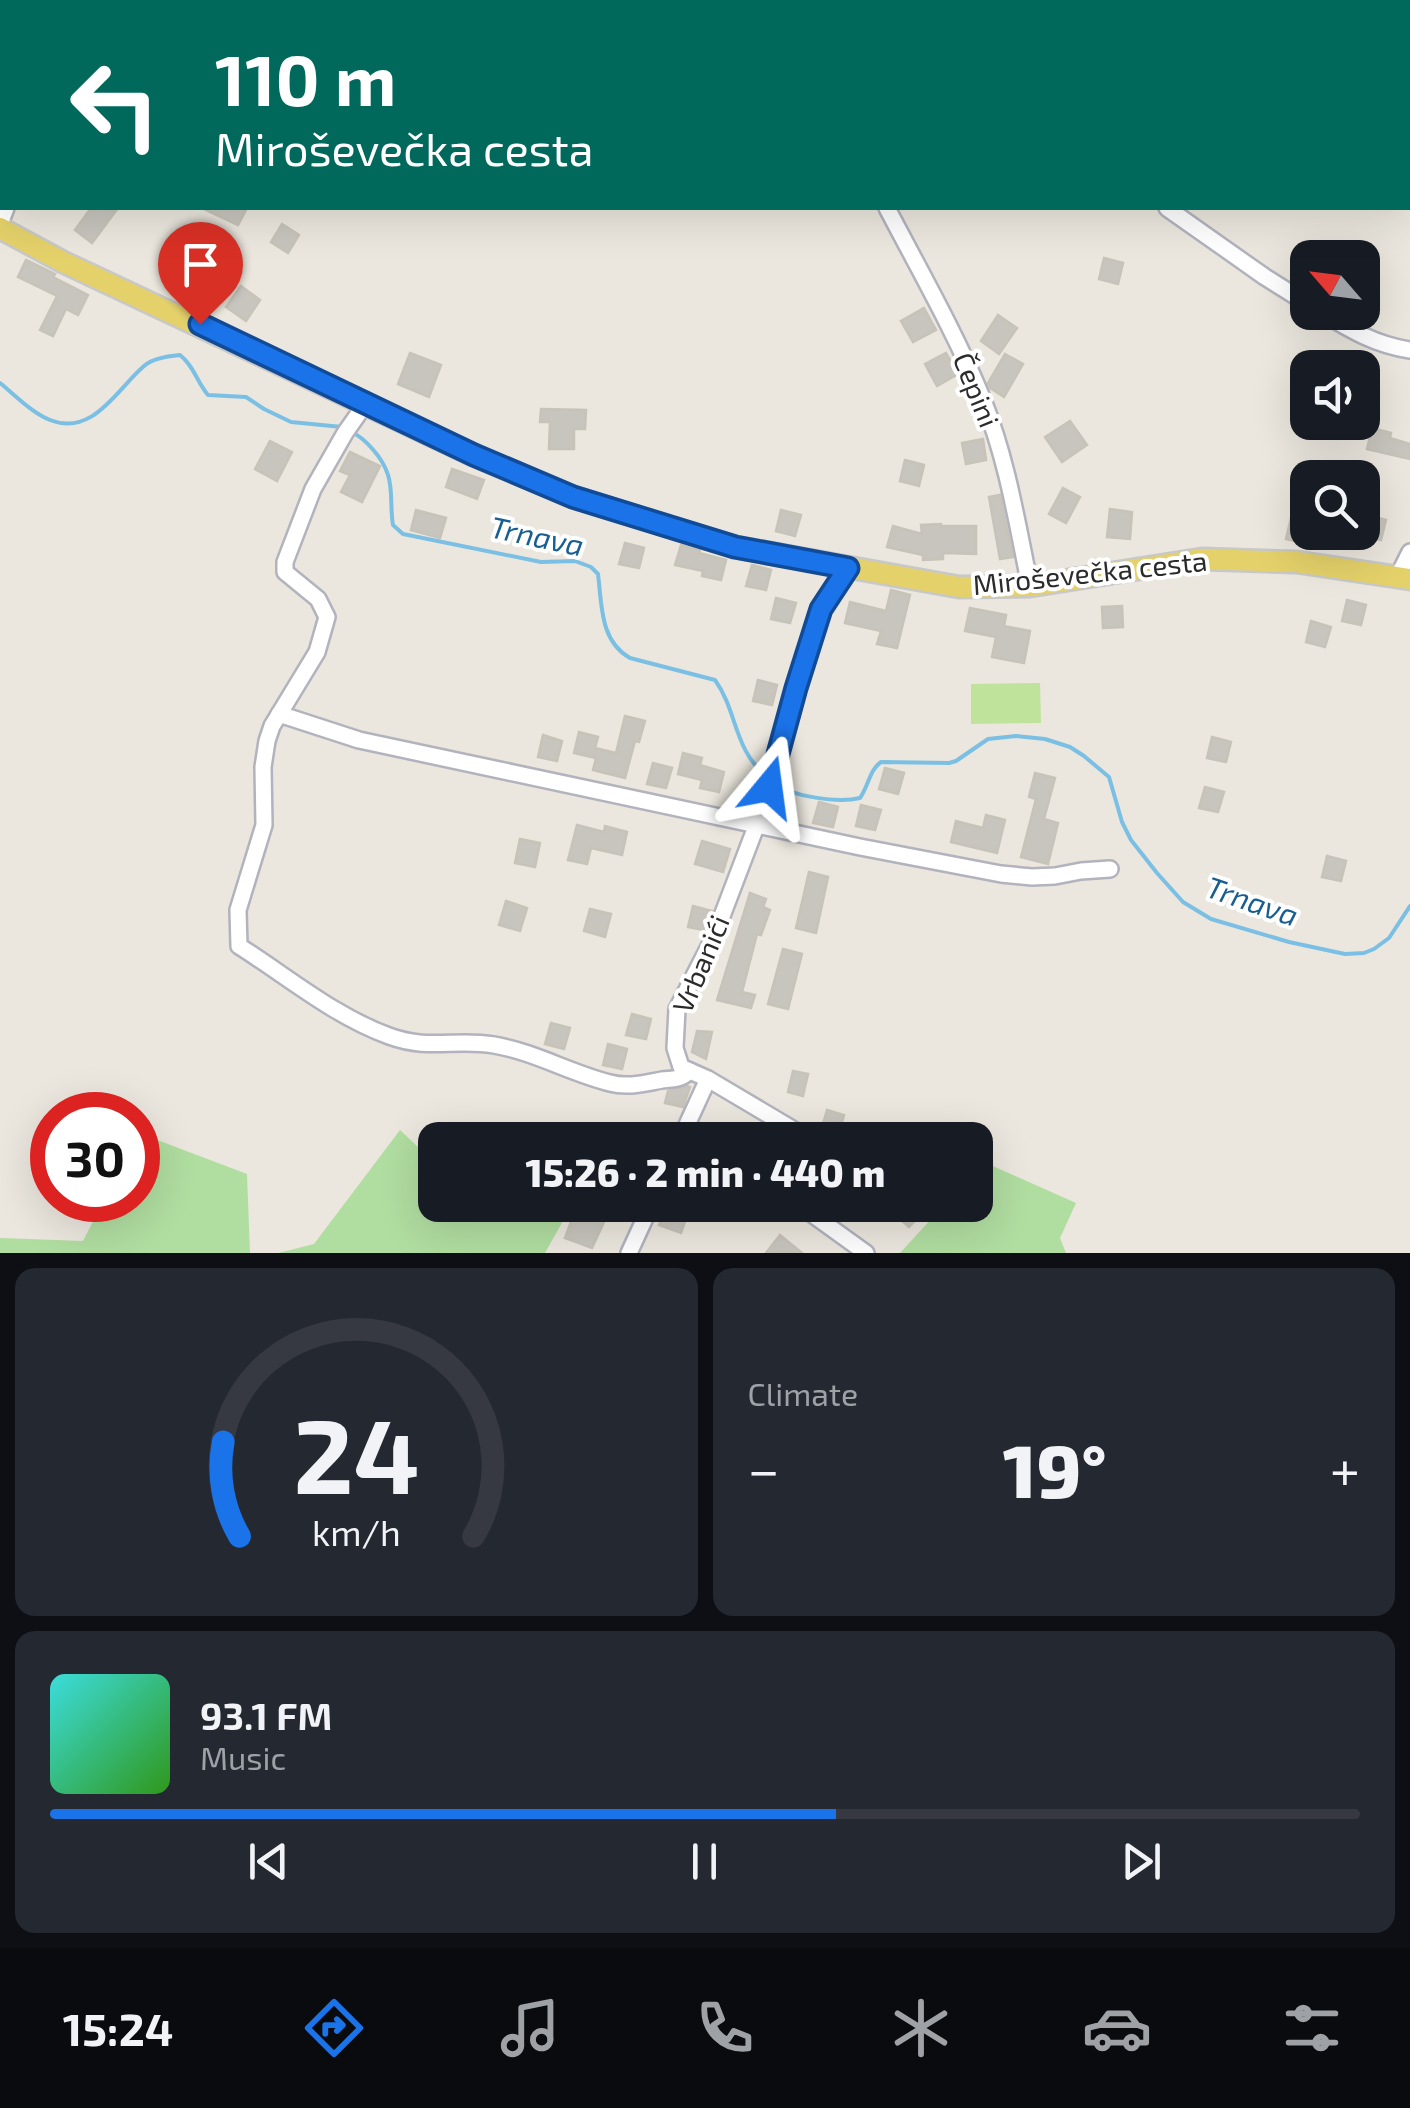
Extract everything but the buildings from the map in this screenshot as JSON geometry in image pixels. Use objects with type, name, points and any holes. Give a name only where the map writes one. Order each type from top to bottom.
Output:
[{"type":"main road","name":"Miroševečka cesta","points":[[0,226],[63,262],[474,455],[573,497],[735,547],[959,587],[1030,586],[1202,559],[1297,562],[1404,577]]},
{"type":"street","name":"Čepini","points":[[888,210],[984,400],[1006,470],[1030,586]]},
{"type":"street","points":[[1170,210],[1290,293]]},
{"type":"street","points":[[1350,330],[1361,337],[1410,350]]},
{"type":"street","points":[[366,403],[313,489],[285,562],[286,572],[318,599],[328,617],[317,652],[267,741],[264,825],[238,910],[239,946],[287,980],[390,1037],[419,1045],[468,1042],[523,1050],[612,1084],[637,1085],[682,1078],[690,1071],[781,1122]]},
{"type":"street","points":[[1404,577],[1410,552]]},
{"type":"street","name":"Vrbanići","points":[[690,1071],[681,1067],[675,1048],[677,1009],[714,936],[757,824],[821,609],[848,568]]},
{"type":"street","points":[[279,714],[358,740],[1001,874],[1032,878],[1110,869]]},
{"type":"street","points":[[688,1122],[708,1079]]},
{"type":"street","points":[[629,1253],[643,1222]]},
{"type":"street","points":[[823,1222],[866,1253]]},
{"type":"green space","points":[[1040,683],[1041,723],[971,724],[971,684]]},
{"type":"green space","points":[[400,1130],[418,1147],[418,1222],[562,1222],[545,1253],[278,1253],[314,1244]]},
{"type":"green space","points":[[160,1141],[247,1174],[250,1253],[0,1253],[0,1238],[83,1241],[93,1222],[160,1222]]},
{"type":"green space","points":[[993,1166],[1076,1203],[1060,1238],[1066,1253],[900,1253],[928,1222],[993,1222]]},
{"type":"waterway","name":"Trnava","points":[[0,383],[43,417],[65,424],[79,422],[103,408],[148,363],[180,355],[208,395],[246,397],[291,422],[342,427]]},
{"type":"waterway","name":"Trnava","points":[[350,431],[373,449],[386,469],[393,525],[403,534],[541,562],[575,561],[591,567],[598,574],[604,622],[620,651],[630,658],[715,680],[748,755],[767,777]]},
{"type":"waterway","name":"Trnava","points":[[775,783],[816,798],[860,798],[881,762],[949,763],[988,739],[1045,739],[1070,747],[1109,777],[1131,840],[1183,902],[1211,919],[1289,942],[1345,954],[1364,953],[1389,938],[1410,906]]},
{"type":"route","points":[[200,324],[474,455],[573,497],[735,547],[848,568],[821,609],[769,787]]}]
